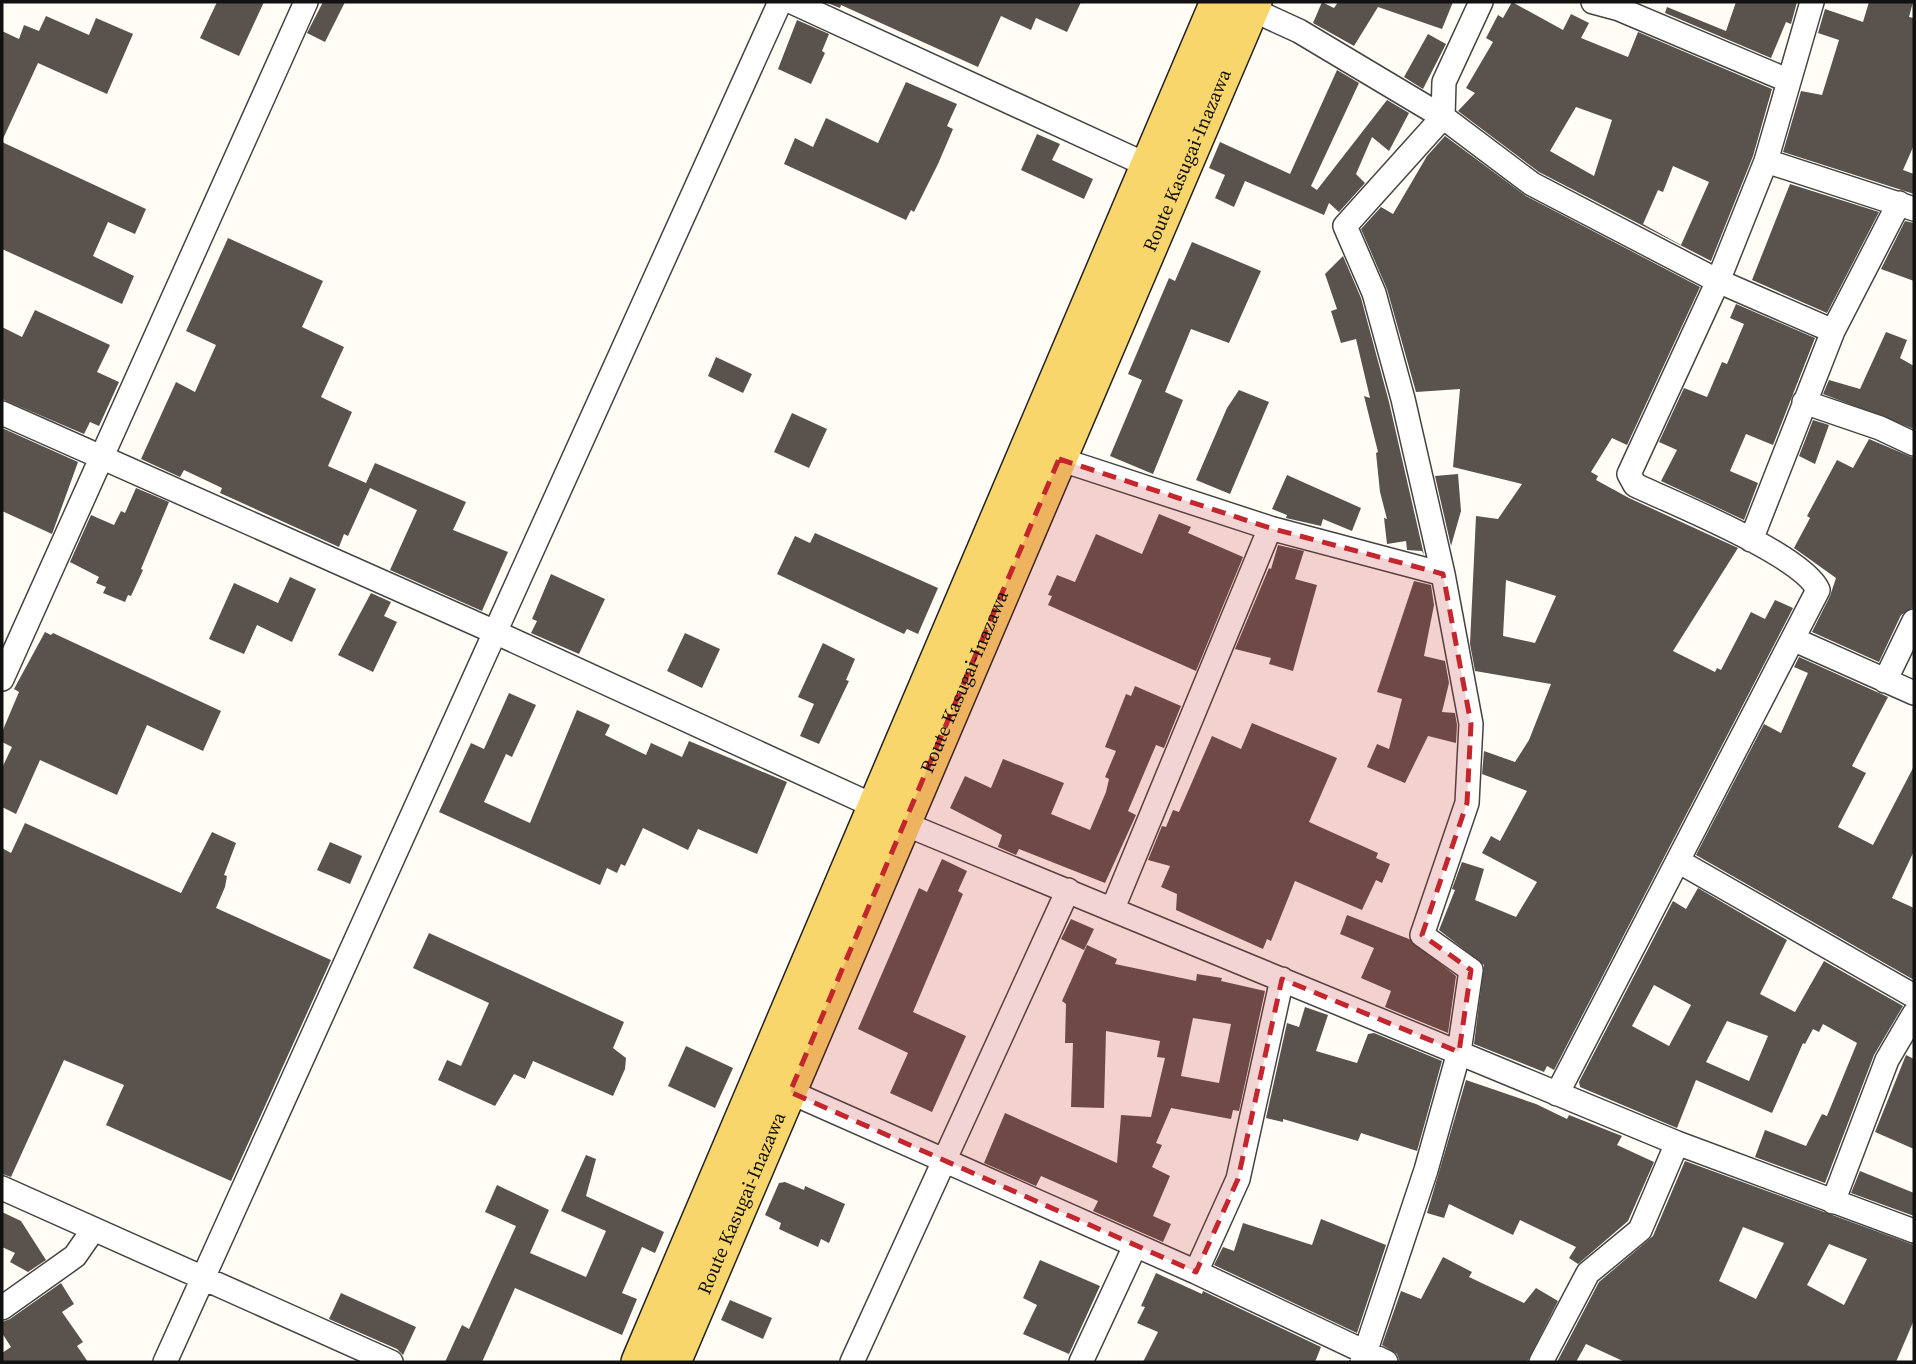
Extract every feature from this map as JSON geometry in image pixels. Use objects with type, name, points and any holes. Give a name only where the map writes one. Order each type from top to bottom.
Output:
[{"type":"main road","name":"Route Kasugai-Inazawa","points":[[639,1362],[1149,166],[1240,4]]},
{"type":"main road","name":"Route Kasugai-Inazawa","points":[[673,1362],[1059,459],[1240,4]]},
{"type":"street","points":[[2,679],[306,2]]},
{"type":"street","points":[[165,1362],[497,633],[780,2]]},
{"type":"street","points":[[792,2],[1149,166]]},
{"type":"street","points":[[790,1092],[1196,1272],[1372,1359],[1459,1052],[1471,970],[1422,935],[1467,803],[1471,724],[1443,574],[1403,399],[1378,307],[1345,226],[1443,117],[1444,82],[1481,2]]},
{"type":"street","points":[[1593,2],[1619,9],[1787,80]]},
{"type":"street","points":[[1558,1094],[1795,640],[1818,590],[1813,578],[1751,540],[1635,485],[1629,474],[1718,281],[1766,161],[1787,80],[1812,2]]},
{"type":"street","points":[[1240,4],[1299,31],[1443,117],[1532,184],[1718,281],[1833,331]]},
{"type":"street","points":[[1751,540],[1833,331],[1907,206],[1766,161]]},
{"type":"street","points":[[1804,402],[1880,428],[1914,444]]},
{"type":"street","points":[[2,413],[497,633],[874,806],[905,824],[1677,1143],[1914,1231]]},
{"type":"street","points":[[1059,459],[1270,528],[1443,574]]},
{"type":"street","points":[[1113,908],[1270,528]]},
{"type":"street","points":[[1885,681],[1914,621]]},
{"type":"street","points":[[1795,640],[1914,693]]},
{"type":"street","points":[[1678,861],[1914,996]]},
{"type":"street","points":[[852,1362],[1068,890]]},
{"type":"street","points":[[1196,1272],[1238,1179],[1282,979]]},
{"type":"street","points":[[1833,1202],[1887,1060],[1914,1014]]},
{"type":"street","points":[[1541,1362],[1588,1273],[1640,1230],[1677,1143]]},
{"type":"street","points":[[2,1188],[391,1362]]},
{"type":"street","points":[[2,1308],[75,1256],[93,1230]]},
{"type":"street","points":[[1082,1362],[1135,1246]]},
{"type":"highlighted area","points":[[1059,459],[1270,528],[1443,574],[1471,724],[1467,803],[1422,935],[1471,970],[1459,1052],[1282,979],[1238,1179],[1196,1272],[790,1092]]},
{"type":"building","points":[[217,2],[264,2],[239,56],[200,38]]},
{"type":"building","points":[[323,2],[345,2],[325,42],[307,33]]},
{"type":"building","points":[[825,2],[1081,2],[1067,32],[1036,18],[1031,30],[1001,16],[978,67],[841,5],[840,8]]},
{"type":"building","points":[[1322,2],[1334,8],[1338,2],[1453,2],[1442,29],[1378,7],[1354,46],[1313,23]]},
{"type":"building","points":[[1512,2],[1563,30],[1571,14],[1589,23],[1581,38],[1628,57],[1638,32],[1772,89],[1753,156],[1711,261],[1539,172],[1458,111],[1475,93],[1466,88],[1493,42],[1486,38],[1498,15],[1503,18]],"holes":[[[1576,107],[1612,120],[1594,176],[1550,151]],[[1673,166],[1709,182],[1681,245],[1643,224],[1658,190],[1663,192]]]},
{"type":"building","points":[[1736,2],[1797,2],[1791,24],[1786,22],[1771,58],[1665,13],[1667,7],[1726,31]]},
{"type":"building","points":[[1869,2],[1913,2],[1909,17],[1914,18],[1914,145],[1903,170],[1914,174],[1914,194],[1783,152],[1801,91],[1822,95],[1839,40],[1818,33],[1825,9],[1863,22]]},
{"type":"building","points":[[46,16],[89,35],[96,18],[133,34],[107,94],[38,63],[2,141],[2,31],[19,39],[24,25],[39,31]]},
{"type":"building","points":[[797,20],[829,34],[822,51],[825,53],[811,84],[778,69]]},
{"type":"building","points":[[1428,34],[1446,44],[1423,89],[1404,77]]},
{"type":"building","points":[[1337,70],[1359,83],[1311,186],[1317,190],[1387,100],[1409,113],[1389,151],[1372,137],[1356,174],[1365,183],[1339,212],[1329,203],[1324,215],[1245,181],[1234,207],[1215,198],[1225,175],[1209,168],[1220,142],[1290,174]]},
{"type":"building","points":[[906,82],[957,104],[947,126],[953,129],[938,164],[914,212],[911,210],[906,220],[784,164],[795,138],[813,147],[826,118],[878,143]]},
{"type":"building","points":[[1037,134],[1060,144],[1052,160],[1093,179],[1084,199],[1021,170]]},
{"type":"building","points":[[1445,136],[1526,196],[1700,287],[1627,445],[1612,438],[1591,472],[1598,476],[1596,480],[1629,498],[1738,548],[1673,651],[1715,672],[1717,668],[1721,670],[1751,612],[1765,619],[1775,600],[1793,608],[1554,1070],[1547,1066],[1544,1072],[1474,1044],[1484,965],[1439,930],[1455,890],[1452,889],[1462,862],[1484,869],[1475,900],[1516,917],[1537,882],[1482,853],[1491,836],[1500,841],[1527,791],[1482,774],[1484,751],[1515,762],[1529,740],[1551,684],[1475,671],[1470,644],[1476,516],[1498,519],[1522,484],[1453,467],[1460,389],[1416,392],[1387,289],[1361,229],[1381,207],[1393,214],[1427,156]],"holes":[[[1506,580],[1556,596],[1535,643],[1503,636]]]},
{"type":"building","points":[[2,142],[146,209],[135,234],[108,222],[93,256],[134,276],[122,304],[2,249]]},
{"type":"building","points":[[1790,184],[1879,212],[1827,313],[1752,280]]},
{"type":"building","points":[[1905,221],[1914,223],[1914,281],[1881,269]]},
{"type":"building","points":[[228,238],[323,281],[302,327],[344,347],[321,397],[352,412],[328,466],[366,483],[375,463],[466,502],[453,530],[508,552],[482,611],[390,570],[417,510],[370,488],[348,536],[344,534],[339,547],[220,493],[222,488],[184,470],[180,477],[141,459],[176,382],[195,392],[216,345],[186,331]]},
{"type":"building","points":[[1192,242],[1261,271],[1229,343],[1191,329],[1165,392],[1183,400],[1153,474],[1110,456],[1142,380],[1128,374],[1169,278],[1175,281]]},
{"type":"building","points":[[1343,256],[1361,298],[1389,402],[1424,555],[1422,551],[1407,550],[1406,541],[1387,544],[1384,518],[1387,519],[1380,492],[1378,452],[1364,396],[1370,398],[1356,339],[1341,343],[1331,311],[1337,309],[1325,274]]},
{"type":"building","points":[[1736,304],[1815,338],[1773,445],[1746,434],[1730,471],[1758,483],[1744,520],[1661,481],[1677,450],[1659,442],[1684,388],[1707,397],[1722,362],[1727,364],[1744,324],[1730,318]]},
{"type":"building","points":[[35,310],[110,345],[97,372],[119,382],[99,426],[90,422],[84,434],[2,399],[2,327],[22,337]]},
{"type":"building","points":[[1886,332],[1907,340],[1900,358],[1914,366],[1914,429],[1823,394],[1829,380],[1860,389]]},
{"type":"building","points":[[716,357],[752,374],[743,393],[708,376]]},
{"type":"building","points":[[1239,390],[1269,402],[1230,494],[1196,480],[1227,408]]},
{"type":"building","points":[[792,413],[827,429],[809,468],[774,452]]},
{"type":"building","points":[[1813,420],[1829,425],[1815,464],[1799,456]]},
{"type":"building","points":[[2,428],[78,462],[52,534],[2,511]]},
{"type":"building","points":[[1869,439],[1914,458],[1914,607],[1901,615],[1879,662],[1812,632],[1836,578],[1794,548],[1810,518],[1807,516],[1837,460],[1853,468]]},
{"type":"building","points":[[1458,474],[1461,511],[1451,546],[1435,476]]},
{"type":"building","points":[[1287,475],[1361,508],[1352,531],[1323,519],[1321,526],[1286,518],[1287,515],[1272,509]]},
{"type":"building","points":[[136,488],[169,502],[141,569],[143,570],[131,596],[128,595],[125,602],[103,593],[106,587],[96,583],[99,577],[70,562],[91,515],[114,525],[121,511],[125,513]]},
{"type":"building","points":[[1159,514],[1191,527],[1188,533],[1243,557],[1196,671],[1048,605],[1052,596],[1048,595],[1057,575],[1075,582],[1096,534],[1142,554]]},
{"type":"building","points":[[815,533],[938,588],[918,634],[907,629],[904,634],[777,574],[795,536],[810,543]]},
{"type":"building","points":[[1278,545],[1304,551],[1295,579],[1317,585],[1293,671],[1269,664],[1271,658],[1235,649],[1269,568],[1271,569]]},
{"type":"building","points":[[551,574],[605,599],[579,654],[531,633],[537,621],[532,619]]},
{"type":"building","points":[[290,577],[316,589],[292,642],[257,625],[244,654],[209,639],[234,583],[278,603]]},
{"type":"building","points":[[1414,581],[1431,585],[1434,605],[1424,656],[1445,661],[1449,683],[1442,712],[1455,713],[1457,725],[1456,743],[1428,736],[1405,783],[1367,767],[1377,744],[1389,749],[1402,699],[1377,692]]},
{"type":"building","points":[[371,593],[391,602],[384,616],[397,622],[373,672],[338,655]]},
{"type":"building","points":[[45,632],[51,635],[53,633],[221,711],[203,751],[147,725],[117,795],[40,760],[16,814],[2,807],[2,768],[12,747],[2,742],[2,732],[19,692],[14,689]]},
{"type":"building","points":[[685,633],[720,649],[702,688],[667,671]]},
{"type":"building","points":[[823,643],[855,659],[846,680],[849,681],[819,744],[800,736],[814,704],[798,697]]},
{"type":"building","points":[[1799,657],[1888,697],[1852,766],[1866,773],[1838,827],[1873,845],[1914,766],[1914,851],[1892,898],[1914,908],[1914,980],[1696,855],[1764,724],[1781,733],[1808,673],[1794,667]]},
{"type":"building","points":[[1135,686],[1181,706],[1164,748],[1156,745],[1128,811],[1136,815],[1105,883],[1019,849],[1016,855],[998,847],[1002,835],[950,808],[965,776],[991,788],[1003,759],[1064,783],[1051,814],[1090,830],[1106,792],[1109,779],[1105,777],[1116,751],[1105,747],[1126,694],[1131,696]]},
{"type":"building","points":[[509,693],[536,705],[512,757],[506,754],[484,802],[530,823],[577,710],[610,725],[605,735],[646,755],[651,743],[682,757],[689,741],[787,782],[757,854],[698,829],[688,850],[643,828],[625,866],[621,864],[617,873],[607,868],[600,885],[439,812],[471,743],[484,749]]},
{"type":"building","points":[[1252,723],[1337,758],[1309,822],[1378,853],[1376,858],[1390,864],[1382,883],[1376,880],[1362,910],[1295,881],[1271,941],[1267,939],[1263,949],[1176,910],[1177,894],[1161,887],[1170,866],[1148,860],[1162,826],[1166,827],[1173,810],[1179,812],[1212,736],[1241,749]]},
{"type":"building","points":[[25,823],[181,893],[212,832],[236,843],[224,875],[227,876],[225,887],[216,908],[331,960],[231,1181],[106,1125],[124,1085],[64,1060],[11,1177],[2,1174],[2,848],[11,853]]},
{"type":"building","points":[[330,842],[362,856],[350,884],[317,870]]},
{"type":"building","points":[[942,859],[967,871],[958,891],[963,894],[913,1012],[966,1036],[932,1112],[890,1093],[908,1053],[858,1029],[919,888],[927,892]]},
{"type":"building","points":[[1698,888],[1787,940],[1760,994],[1795,1012],[1824,961],[1903,1006],[1874,1055],[1825,1183],[1755,1157],[1765,1130],[1806,1146],[1822,1114],[1827,1116],[1857,1043],[1823,1024],[1819,1032],[1813,1029],[1805,1044],[1803,1043],[1772,1113],[1696,1080],[1677,1128],[1580,1087],[1579,1082],[1673,901],[1686,909]],"holes":[[[1654,985],[1691,1005],[1669,1046],[1632,1026]],[[1727,1021],[1768,1036],[1749,1081],[1706,1062]]]},
{"type":"building","points":[[1347,915],[1409,939],[1456,976],[1448,1033],[1385,1007],[1391,991],[1361,978],[1374,948],[1340,934]]},
{"type":"building","points":[[1071,919],[1094,929],[1084,950],[1061,939]]},
{"type":"building","points":[[429,933],[624,1022],[613,1048],[626,1058],[625,1069],[613,1096],[533,1061],[525,1079],[514,1074],[495,1106],[438,1080],[447,1060],[461,1066],[489,1003],[413,968]]},
{"type":"building","points":[[1087,945],[1117,959],[1115,964],[1196,981],[1197,974],[1222,978],[1221,981],[1265,991],[1239,1111],[1233,1110],[1231,1119],[1171,1108],[1156,1143],[1162,1145],[1152,1167],[1170,1176],[1153,1216],[1171,1224],[1163,1242],[1093,1211],[1098,1201],[1041,1176],[1036,1186],[984,1163],[1005,1113],[1117,1163],[1121,1115],[1151,1117],[1165,1058],[1157,1057],[1160,1041],[1106,1031],[1104,1108],[1071,1107],[1073,1043],[1065,1043],[1066,1004],[1062,1001]],"holes":[[[1193,1018],[1231,1024],[1219,1083],[1181,1076]]]},
{"type":"building","points":[[1305,1007],[1328,1015],[1316,1051],[1357,1063],[1368,1034],[1374,1033],[1442,1061],[1417,1151],[1361,1133],[1358,1141],[1283,1119],[1283,1122],[1266,1118],[1287,1023],[1299,1027]]},
{"type":"building","points":[[686,1046],[733,1068],[715,1108],[668,1086]]},
{"type":"building","points":[[1906,1055],[1914,1059],[1914,1149],[1875,1132]]},
{"type":"building","points":[[1466,1080],[1536,1104],[1567,1119],[1569,1115],[1622,1136],[1617,1145],[1654,1162],[1628,1221],[1578,1264],[1569,1258],[1576,1247],[1520,1220],[1513,1235],[1449,1204],[1444,1218],[1427,1213]]},
{"type":"building","points":[[586,1155],[596,1159],[586,1196],[664,1232],[655,1253],[642,1247],[622,1293],[637,1299],[622,1335],[515,1288],[482,1362],[445,1362],[462,1325],[469,1329],[516,1226],[485,1212],[497,1185],[549,1210],[530,1253],[586,1277],[606,1231],[561,1211]]},
{"type":"building","points":[[1685,1161],[1914,1245],[1914,1320],[1896,1362],[1625,1362],[1586,1344],[1576,1362],[1557,1362],[1599,1282],[1653,1236]],"holes":[[[1743,1227],[1784,1243],[1756,1299],[1719,1281]],[[1829,1244],[1867,1259],[1844,1305],[1807,1285]]]},
{"type":"building","points":[[1860,1171],[1914,1193],[1914,1216],[1851,1193]]},
{"type":"building","points":[[785,1182],[804,1190],[805,1186],[845,1204],[829,1243],[821,1239],[818,1247],[779,1229],[781,1223],[765,1215],[779,1183]]},
{"type":"building","points":[[2,1212],[21,1221],[46,1260],[28,1272],[10,1262],[15,1253],[2,1247]]},
{"type":"building","points":[[1321,1219],[1386,1245],[1357,1333],[1214,1265],[1223,1247],[1234,1251],[1243,1223],[1312,1245]]},
{"type":"building","points":[[1443,1257],[1472,1272],[1469,1277],[1524,1303],[1536,1288],[1558,1301],[1527,1362],[1400,1362],[1397,1354],[1382,1345],[1401,1291],[1421,1299]]},
{"type":"building","points":[[1040,1260],[1100,1286],[1069,1354],[1023,1334],[1037,1305],[1023,1298]]},
{"type":"building","points":[[1156,1273],[1202,1294],[1203,1291],[1321,1347],[1315,1362],[1143,1362],[1158,1332],[1137,1323],[1145,1307],[1141,1306]]},
{"type":"building","points":[[61,1283],[74,1304],[62,1312],[83,1342],[77,1346],[88,1362],[2,1362],[2,1353],[11,1347],[2,1333],[2,1322]]},
{"type":"building","points":[[341,1293],[416,1327],[403,1355],[397,1349],[329,1319]]},
{"type":"building","points":[[730,1300],[772,1318],[763,1339],[721,1320]]}]
